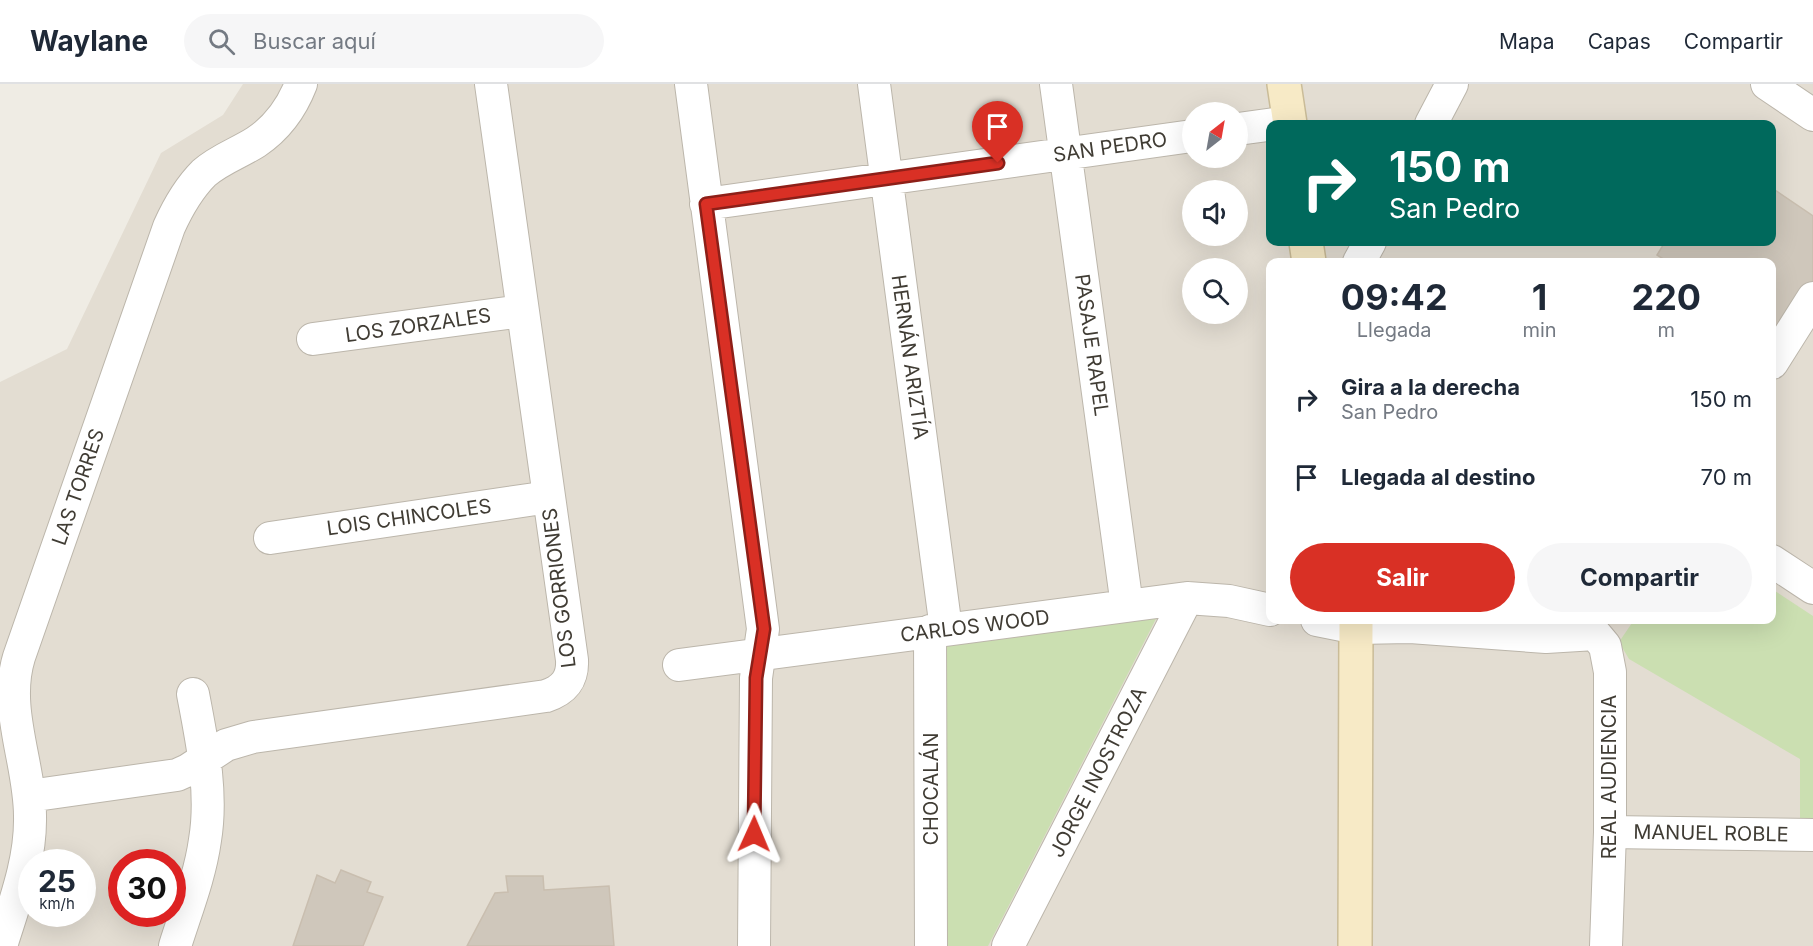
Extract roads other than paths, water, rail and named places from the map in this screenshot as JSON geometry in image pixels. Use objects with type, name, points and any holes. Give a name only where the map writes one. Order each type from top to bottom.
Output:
[{"type":"street","name":"LAS TORRES","points":[[1,946],[26,860],[30,837],[29,796],[13,694],[15,669],[178,206],[192,186],[206,172],[222,160],[256,142],[271,130],[289,109],[301,84]]},
{"type":"street","name":"LOS GORRIONES","points":[[29,796],[166,777],[188,770],[226,746],[253,737],[546,696],[562,688],[571,675],[572,660],[491,84]]},
{"type":"street","points":[[690,84],[764,629],[756,678],[754,946]]},
{"type":"street","name":"HERNÁN ARIZTÍA","points":[[874,84],[938,630]]},
{"type":"street","name":"PASAJE RAPEL","points":[[1056,84],[1127,606]]},
{"type":"street","points":[[1284,84],[1289,120]]},
{"type":"street","points":[[1433,120],[1452,84]]},
{"type":"street","points":[[1767,84],[1813,115]]},
{"type":"street","points":[[1248,128],[1266,126]]},
{"type":"street","name":"SAN PEDRO","points":[[706,204],[1182,137]]},
{"type":"street","points":[[1776,360],[1803,336],[1813,298]]},
{"type":"street","name":"LOS ZORZALES","points":[[313,339],[522,311]]},
{"type":"street","name":"LOIS CHINCOLES","points":[[270,538],[549,497]]},
{"type":"street","points":[[1776,564],[1813,588]]},
{"type":"street","name":"CARLOS WOOD","points":[[679,664],[1187,598],[1219,600],[1266,609]]},
{"type":"street","name":"JORGE INOSTROZA","points":[[1008,946],[1187,598]]},
{"type":"street","points":[[1354,946],[1357,624],[1546,637],[1603,627]]},
{"type":"street","name":"REAL AUDIENCIA","points":[[1603,627],[1610,672],[1610,832],[1606,946]]},
{"type":"street","name":"CHOCALÁN","points":[[931,946],[938,630]]},
{"type":"street","points":[[175,946],[202,860],[205,840],[207,811],[205,758],[193,694]]},
{"type":"street","name":"MANUEL ROBLE","points":[[1610,832],[1813,835]]}]
